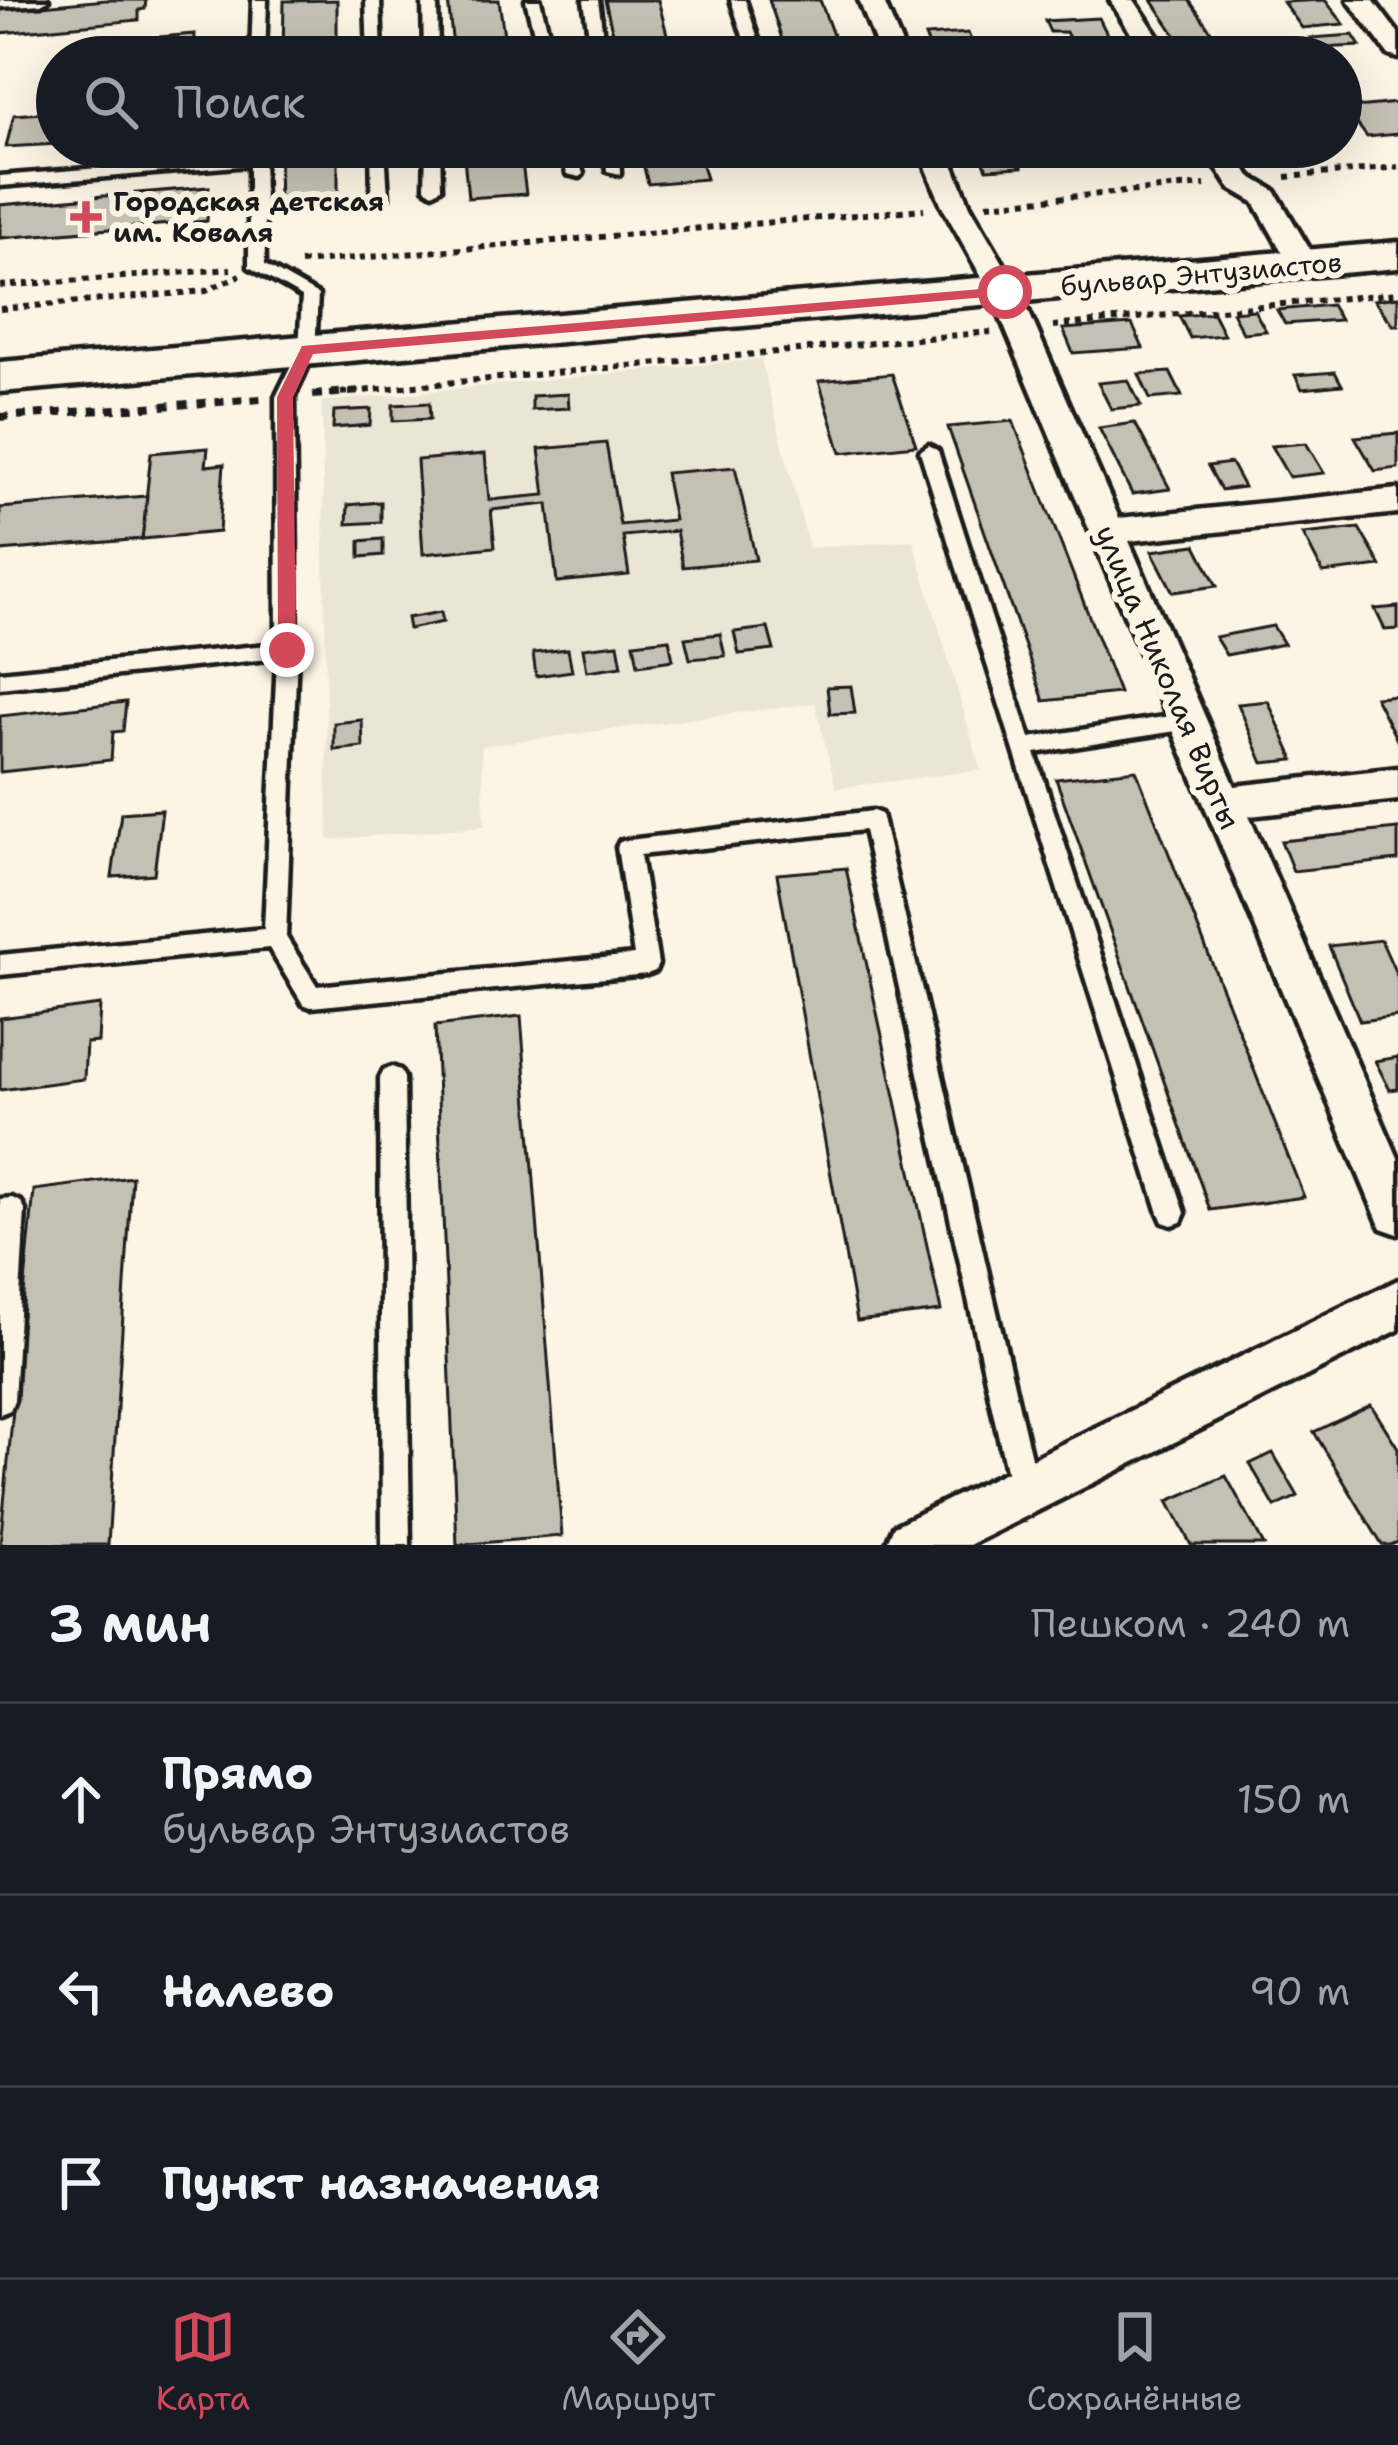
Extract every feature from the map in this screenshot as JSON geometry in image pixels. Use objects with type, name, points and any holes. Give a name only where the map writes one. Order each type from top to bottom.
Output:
[{"type":"main road","name":"бульвар Энтузиастов","points":[[0,377],[308,350],[1012,310],[1304,265],[1398,256]]},
{"type":"street","points":[[871,0],[886,36]]},
{"type":"street","points":[[1122,0],[1145,36]]},
{"type":"street","points":[[1360,0],[1398,50]]},
{"type":"street","name":"улица Николая Вирты","points":[[941,168],[1012,310],[1398,1211]]},
{"type":"street","points":[[1231,168],[1240,182],[1265,197],[1304,265]]},
{"type":"street","points":[[1108,531],[1398,501]]},
{"type":"street","points":[[1220,803],[1398,784]]},
{"type":"street","points":[[913,1545],[1398,1304]]},
{"type":"lane","points":[[0,3],[41,0]]},
{"type":"lane","points":[[259,36],[260,0]]},
{"type":"lane","points":[[373,0],[374,36]]},
{"type":"lane","points":[[430,0],[431,36]]},
{"type":"lane","points":[[533,0],[542,36]]},
{"type":"lane","points":[[591,0],[596,36]]},
{"type":"lane","points":[[738,0],[750,36]]},
{"type":"lane","points":[[0,181],[119,168]]},
{"type":"lane","points":[[256,168],[257,267],[310,296],[308,350],[285,397],[287,650],[275,938],[311,997],[646,964],[628,847],[873,820],[1024,1488]]},
{"type":"lane","points":[[379,168],[380,198]]},
{"type":"lane","points":[[433,168],[433,188]]},
{"type":"lane","points":[[573,168],[575,174]]},
{"type":"lane","points":[[929,451],[1172,1213]]},
{"type":"lane","points":[[0,680],[287,650]]},
{"type":"lane","points":[[1023,748],[1189,721]]},
{"type":"lane","points":[[0,965],[275,938]]},
{"type":"lane","points":[[392,1078],[396,1545]]},
{"type":"lane","points":[[0,1211],[12,1210],[0,1400]]},
{"type":"path","points":[[0,286],[1398,167]]},
{"type":"path","points":[[0,309],[206,291],[257,267]]},
{"type":"path","points":[[42,305],[43,282]]},
{"type":"path","points":[[0,417],[285,397],[1012,310],[1398,293]]},
{"type":"shaded area","points":[[761,359],[809,548],[913,540],[981,770],[836,788],[815,703],[481,746],[485,826],[328,840],[322,402]]},
{"type":"building","points":[[146,0],[145,9],[139,10],[139,20],[0,33],[0,10]]},
{"type":"building","points":[[337,0],[337,36],[283,36],[284,1]]},
{"type":"building","points":[[448,0],[499,0],[504,36],[452,36]]},
{"type":"building","points":[[605,0],[658,0],[667,36],[613,36]]},
{"type":"building","points":[[769,0],[820,0],[833,36],[781,36]]},
{"type":"building","points":[[1152,0],[1189,0],[1213,34],[1176,36]]},
{"type":"building","points":[[1325,0],[1344,24],[1302,28],[1283,2]]},
{"type":"building","points":[[1099,18],[1108,36],[1050,32],[1045,21]]},
{"type":"building","points":[[1398,103],[1398,134],[1367,137],[1362,130],[1362,106]]},
{"type":"building","points":[[36,113],[36,145],[6,147],[14,115]]},
{"type":"building","points":[[279,168],[338,168],[338,210],[278,214]]},
{"type":"building","points":[[465,168],[523,168],[526,194],[468,198]]},
{"type":"building","points":[[644,168],[703,168],[706,179],[648,184]]},
{"type":"building","points":[[209,187],[207,221],[0,238],[0,205]]},
{"type":"building","points":[[1398,297],[1398,325],[1393,325],[1374,300]]},
{"type":"building","points":[[1331,305],[1340,320],[1285,324],[1277,310]]},
{"type":"building","points":[[1254,310],[1266,331],[1243,333],[1232,312]]},
{"type":"building","points":[[1213,313],[1224,335],[1190,338],[1179,316]]},
{"type":"building","points":[[1132,324],[1143,348],[1073,353],[1063,329]]},
{"type":"building","points":[[1170,372],[1182,396],[1150,399],[1139,374]]},
{"type":"building","points":[[1335,372],[1342,385],[1302,389],[1295,375]]},
{"type":"building","points":[[892,374],[916,445],[841,453],[819,381]]},
{"type":"building","points":[[1128,380],[1141,406],[1111,409],[1098,383]]},
{"type":"building","points":[[568,394],[569,408],[532,410],[532,396]]},
{"type":"building","points":[[429,403],[430,419],[393,421],[393,405]]},
{"type":"building","points":[[371,409],[370,425],[333,428],[334,411]]},
{"type":"building","points":[[1013,421],[1119,693],[1044,701],[948,427]]},
{"type":"building","points":[[1135,423],[1170,489],[1132,494],[1099,428]]},
{"type":"building","points":[[1398,433],[1398,468],[1375,471],[1355,437]]},
{"type":"building","points":[[606,443],[620,525],[674,520],[665,473],[735,467],[756,560],[683,567],[676,531],[623,536],[629,575],[557,582],[548,504],[491,510],[495,547],[423,554],[417,460],[485,454],[489,500],[545,495],[539,449]]},
{"type":"building","points":[[1306,443],[1324,473],[1289,477],[1271,446]]},
{"type":"building","points":[[208,448],[206,466],[224,464],[219,532],[142,539],[151,453]]},
{"type":"building","points":[[1231,463],[1244,487],[1221,490],[1208,466]]},
{"type":"building","points":[[147,496],[142,539],[0,551],[0,508]]},
{"type":"building","points":[[381,502],[381,522],[347,524],[348,505]]},
{"type":"building","points":[[1359,528],[1381,566],[1323,573],[1303,534]]},
{"type":"building","points":[[383,539],[383,555],[360,557],[360,541]]},
{"type":"building","points":[[1196,545],[1217,586],[1173,592],[1152,551]]},
{"type":"building","points":[[1398,607],[1398,629],[1385,630],[1375,609]]},
{"type":"building","points":[[441,612],[443,622],[409,629],[407,618]]},
{"type":"building","points":[[1273,626],[1284,644],[1226,655],[1215,637]]},
{"type":"building","points":[[768,628],[774,650],[739,654],[734,632]]},
{"type":"building","points":[[720,634],[725,656],[690,659],[685,638]]},
{"type":"building","points":[[669,639],[673,660],[638,665],[634,643]]},
{"type":"building","points":[[618,644],[622,666],[587,671],[583,648]]},
{"type":"building","points":[[568,649],[572,671],[536,676],[533,653]]},
{"type":"building","points":[[851,686],[855,713],[830,714],[827,687]]},
{"type":"building","points":[[1398,695],[1398,742],[1375,697]]},
{"type":"building","points":[[1268,701],[1294,760],[1263,763],[1238,704]]},
{"type":"building","points":[[126,702],[123,731],[113,732],[111,760],[0,772],[0,716]]},
{"type":"building","points":[[362,720],[363,747],[334,750],[334,723]]},
{"type":"building","points":[[1136,770],[1304,1197],[1210,1210],[1056,779]]},
{"type":"building","points":[[162,810],[154,874],[112,877],[121,813]]},
{"type":"building","points":[[1398,829],[1398,860],[1293,871],[1281,841]]},
{"type":"building","points":[[846,868],[941,1311],[857,1321],[777,874]]},
{"type":"building","points":[[1381,940],[1398,978],[1398,1016],[1360,1021],[1329,946]]},
{"type":"building","points":[[100,1005],[98,1042],[86,1043],[84,1079],[0,1090],[0,1018]]},
{"type":"building","points":[[521,1016],[562,1536],[457,1545],[435,1026]]},
{"type":"building","points":[[1398,1057],[1398,1089],[1390,1090],[1375,1061]]},
{"type":"building","points":[[132,1177],[108,1545],[0,1545],[34,1190]]},
{"type":"building","points":[[1371,1405],[1398,1448],[1398,1542],[1391,1545],[1382,1545],[1314,1432]]},
{"type":"building","points":[[1273,1453],[1298,1496],[1275,1507],[1250,1464]]},
{"type":"building","points":[[1226,1476],[1264,1545],[1191,1545],[1168,1501]]},
{"type":"place","name":"Городская детская им. Коваля","points":[[86,217]]},
{"type":"route","points":[[287,650],[285,397],[308,350],[1005,292]]}]
